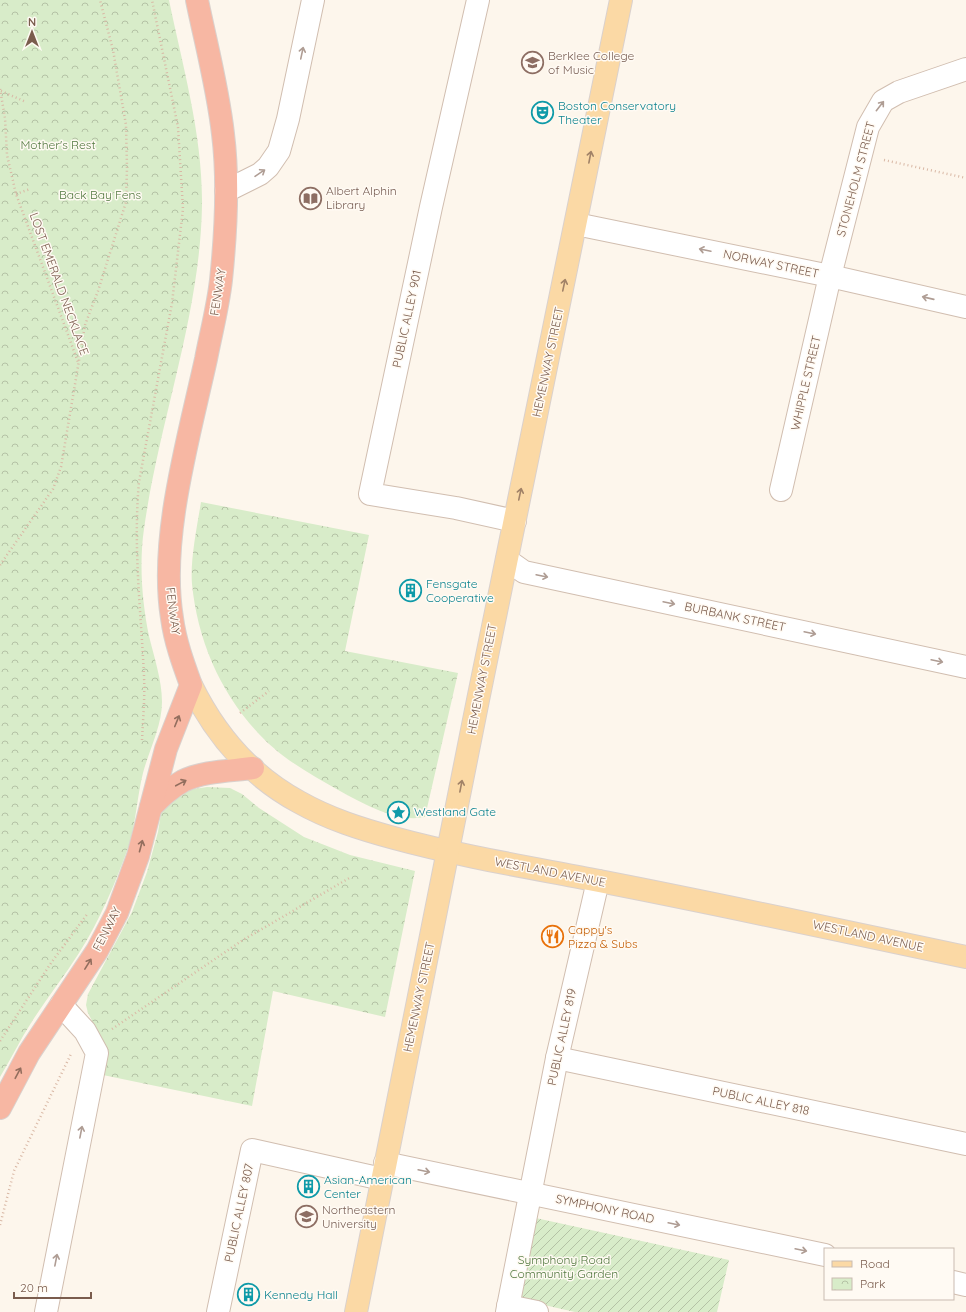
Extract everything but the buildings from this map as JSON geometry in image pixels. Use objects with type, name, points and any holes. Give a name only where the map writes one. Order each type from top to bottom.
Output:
[{"type":"highway","name":"FENWAY","points":[[0,1108],[29,1053],[96,951],[116,913],[136,863],[166,749],[191,685],[180,654],[172,618],[169,586],[170,549],[185,455],[220,289],[224,244],[226,191],[221,120],[199,5]]},
{"type":"highway","points":[[151,807],[170,790],[188,779],[202,775],[253,768]]},
{"type":"main road","name":"HEMENWAY STREET","points":[[356,1312],[621,0]]},
{"type":"main road","name":"WESTLAND AVENUE","points":[[191,685],[203,710],[217,731],[235,752],[253,768],[285,794],[313,810],[358,828],[448,852],[598,881],[966,957]]},
{"type":"street","points":[[226,191],[260,174],[268,167],[279,151],[288,119],[313,0]]},
{"type":"street","name":"PUBLIC ALLEY 901","points":[[478,0],[431,207],[370,494],[456,508],[515,521]]},
{"type":"street","name":"STONEHOLM STREET","points":[[830,276],[868,127],[874,114],[883,101],[899,92],[966,69]]},
{"type":"street","name":"NORWAY STREET","points":[[576,224],[830,276],[966,307]]},
{"type":"street","name":"WHIPPLE STREET","points":[[781,490],[830,276]]},
{"type":"street","name":"BURBANK STREET","points":[[507,560],[524,572],[966,667]]},
{"type":"street","name":"PUBLIC ALLEY 819","points":[[508,1309],[557,1058],[598,881]]},
{"type":"street","points":[[46,1312],[96,1053],[85,1031],[61,1005]]},
{"type":"street","name":"PUBLIC ALLEY 818","points":[[557,1058],[966,1144]]},
{"type":"street","name":"PUBLIC ALLEY 807","points":[[218,1312],[252,1150],[384,1171]]},
{"type":"street","name":"SYMPHONY ROAD","points":[[384,1171],[531,1194],[824,1256]]},
{"type":"street","points":[[954,1282],[966,1285]]},
{"type":"street","points":[[508,1309],[537,1312]]},
{"type":"path","points":[[78,364],[85,325],[103,278],[126,202],[126,125],[113,50],[100,0]]},
{"type":"path","points":[[142,744],[144,678],[138,605],[136,508],[139,482],[172,303],[183,209],[178,127],[152,0]]},
{"type":"path","points":[[0,90],[26,102]]},
{"type":"path","name":"LOST EMERALD NECKLACE","points":[[0,90],[8,155],[16,194],[78,364],[61,466],[53,489],[0,565]]},
{"type":"path","points":[[878,158],[966,178]]},
{"type":"path","points":[[16,194],[30,189]]},
{"type":"path","points":[[240,713],[269,691]]},
{"type":"path","points":[[109,1025],[112,1029],[243,940],[351,877]]},
{"type":"path","points":[[0,1041],[51,963],[90,909]]},
{"type":"path","points":[[0,1225],[14,1171],[71,1053]]},
{"type":"green space","name":"Back Bay Fens","points":[[0,0],[169,0],[196,128],[202,206],[200,247],[187,328],[159,448],[142,542],[143,596],[149,636],[162,694],[160,720],[143,773],[129,845],[107,900],[87,940],[31,1023],[0,1077]]},
{"type":"green space","points":[[201,502],[369,535],[345,651],[458,673],[425,817],[414,818],[392,815],[370,807],[307,772],[276,750],[243,715],[229,696],[208,653],[195,607],[192,584],[192,565]]},
{"type":"green space","points":[[207,787],[230,788],[242,794],[259,808],[304,837],[350,855],[415,871],[385,1017],[273,991],[252,1106],[103,1075],[105,1046],[88,1013],[86,1005],[88,994],[132,912],[147,872],[158,832],[161,813],[168,804],[188,790]]},
{"type":"green space","name":"Symphony Road Community Garden","points":[[531,1217],[729,1260],[717,1312],[575,1312],[513,1298]]},
{"type":"place","name":"Berklee College of Music","points":[[532,63]]},
{"type":"place","name":"Boston Conservatory Theater","points":[[542,113]]},
{"type":"place","name":"Albert Alphin Library","points":[[310,198]]},
{"type":"place","name":"Fensgate Cooperative","points":[[410,591]]},
{"type":"place","name":"Westland Gate","points":[[398,812]]},
{"type":"place","name":"Cappy's Pizza & Subs","points":[[552,937]]},
{"type":"place","name":"Asian-American Center","points":[[308,1187]]},
{"type":"place","name":"Northeastern University","points":[[306,1217]]},
{"type":"place","name":"Kennedy Hall","points":[[249,1295]]},
{"type":"park label","name":"Mother's Rest","points":[[58,145]]}]
